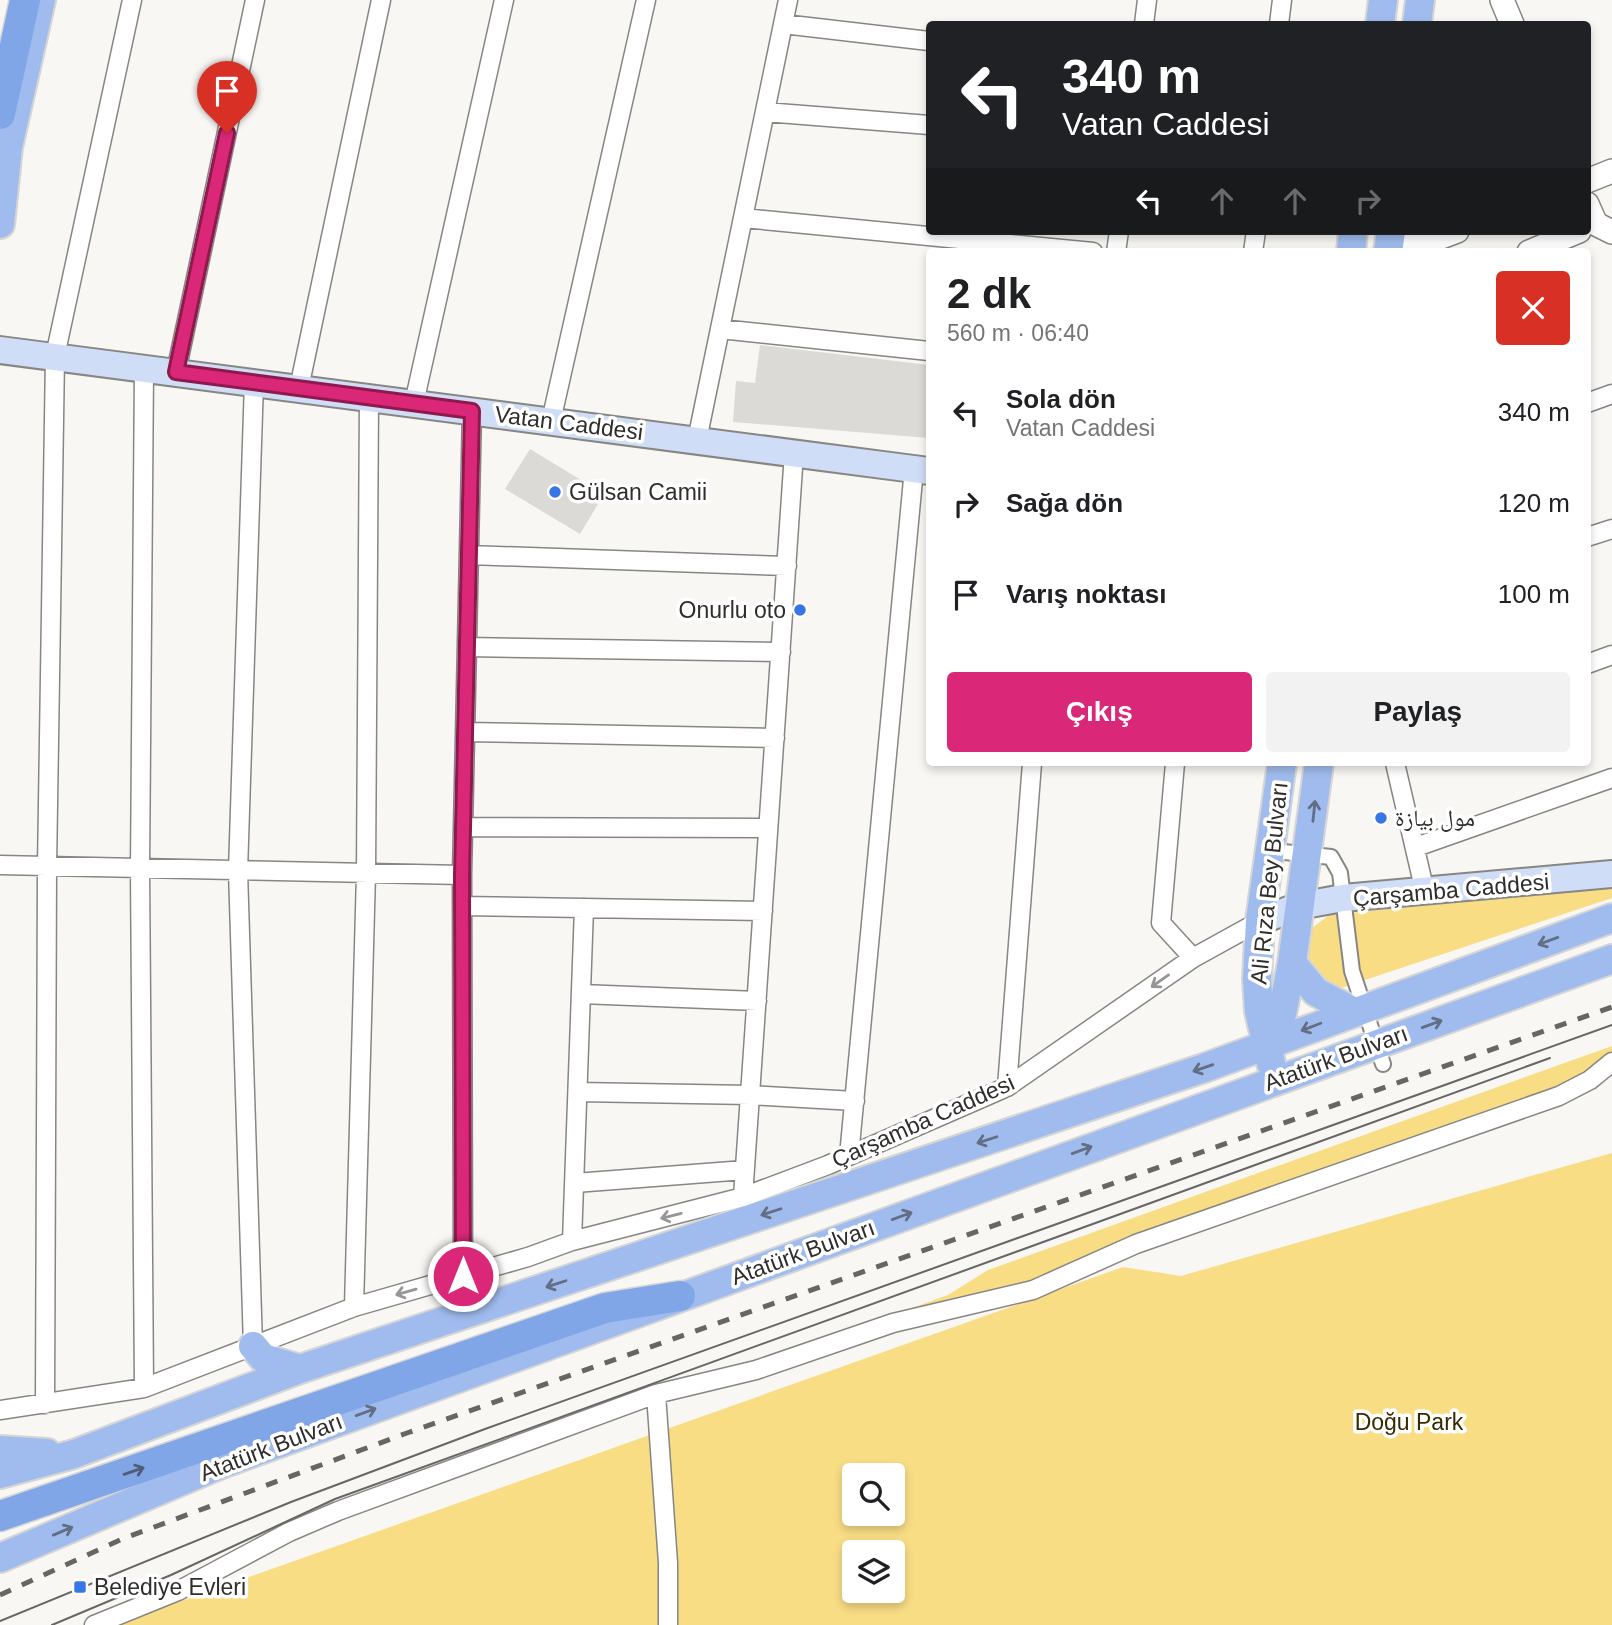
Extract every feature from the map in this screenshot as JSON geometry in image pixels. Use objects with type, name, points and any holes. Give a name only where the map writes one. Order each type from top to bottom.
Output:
[{"type":"highway","points":[[0,37],[8,0]]},
{"type":"highway","points":[[0,114],[25,0]]},
{"type":"highway","points":[[0,1516],[605,1308],[680,1296]]},
{"type":"main road","points":[[0,224],[8,147],[41,0]]},
{"type":"main road","points":[[1380,21],[1383,0]]},
{"type":"main road","points":[[1417,21],[1420,0]]},
{"type":"main road","name":"Vatan Caddesi","points":[[0,350],[922,470]]},
{"type":"main road","name":"Ali Rıza Bey Bulvarı","points":[[1275,1080],[1259,1011],[1257,979],[1264,849],[1281,766]]},
{"type":"main road","name":"Ali Rıza Bey Bulvarı","points":[[1267,1044],[1282,1014],[1292,963],[1298,906],[1309,854],[1319,766]]},
{"type":"main road","name":"Çarşamba Caddesi","points":[[1261,921],[1298,906],[1343,898],[1612,874]]},
{"type":"main road","name":"Atatürk Bulvarı","points":[[0,1474],[74,1454],[300,1369],[1267,1044],[1612,919]]},
{"type":"main road","name":"Atatürk Bulvarı","points":[[0,1558],[219,1465],[1275,1080],[1379,1054],[1612,959]]},
{"type":"main road","name":"Ali Rıza Bey Bulvarı","points":[[1292,963],[1316,992],[1358,1009]]},
{"type":"main road","points":[[253,1346],[263,1358],[300,1369]]},
{"type":"main road","points":[[0,1450],[74,1454]]},
{"type":"street","points":[[45,1404],[47,868],[55,356],[132,0]]},
{"type":"street","points":[[176,372],[255,0]]},
{"type":"street","points":[[299,388],[381,0]]},
{"type":"street","points":[[414,403],[504,0]]},
{"type":"street","points":[[551,421],[646,0]]},
{"type":"street","points":[[697,440],[788,0]]},
{"type":"street","points":[[1144,21],[1147,0]]},
{"type":"street","points":[[1279,21],[1282,0]]},
{"type":"street","points":[[1505,1],[1511,21]]},
{"type":"street","points":[[783,24],[926,40]]},
{"type":"street","points":[[765,112],[926,125]]},
{"type":"street","points":[[1591,179],[1612,171]]},
{"type":"street","points":[[743,218],[1052,248]]},
{"type":"street","points":[[1390,239],[1429,247],[1450,235]]},
{"type":"street","points":[[1538,248],[1566,235]]},
{"type":"street","points":[[720,329],[926,351]]},
{"type":"street","points":[[144,368],[140,870],[144,1388]]},
{"type":"street","points":[[253,1346],[238,871],[254,382]]},
{"type":"street","points":[[1591,402],[1612,394]]},
{"type":"street","points":[[354,1307],[366,874],[369,397]]},
{"type":"street","points":[[463,1276],[462,875],[472,411]]},
{"type":"street","points":[[743,1198],[794,453]]},
{"type":"street","points":[[849,1156],[922,470]]},
{"type":"street","points":[[1591,536],[1612,529]]},
{"type":"street","points":[[469,555],[787,566]]},
{"type":"street","points":[[467,647],[781,652]]},
{"type":"street","points":[[1591,663],[1612,655]]},
{"type":"street","points":[[465,732],[775,738]]},
{"type":"street","points":[[1007,1087],[1032,766]]},
{"type":"street","points":[[1175,766],[1161,923],[1193,958]]},
{"type":"street","points":[[1396,766],[1425,892]]},
{"type":"street","points":[[1416,847],[1612,778]]},
{"type":"street","points":[[463,827],[768,828]]},
{"type":"street","points":[[1264,849],[1331,857],[1340,873],[1358,1009],[1379,1054]]},
{"type":"street","points":[[0,865],[462,875]]},
{"type":"street","points":[[462,906],[763,911]]},
{"type":"street","points":[[572,1241],[584,908]]},
{"type":"street","name":"Çarşamba Caddesi","points":[[0,1410],[144,1388],[354,1307],[572,1241],[743,1198],[849,1156],[1007,1087],[1193,958],[1261,921]]},
{"type":"street","points":[[581,994],[757,1000]]},
{"type":"street","points":[[94,1625],[178,1591],[289,1532],[338,1511],[656,1394],[755,1370],[893,1323],[1033,1290],[1136,1244],[1559,1097],[1609,1068]]},
{"type":"street","points":[[578,1092],[750,1095],[855,1101]]},
{"type":"street","points":[[575,1182],[745,1170]]},
{"type":"street","points":[[656,1394],[668,1563],[668,1625]]},
{"type":"green space","points":[[1612,887],[1612,898],[1341,988],[1326,986],[1306,962],[1307,932],[1329,915]]},
{"type":"green space","points":[[1612,1046],[1612,1052],[1575,1080],[1556,1089],[1117,1242],[1029,1282],[909,1309],[948,1295],[988,1270]]},
{"type":"green space","name":"Doğu Park","points":[[1612,1153],[1612,1625],[114,1625],[1123,1267],[1181,1276]]},
{"type":"building","points":[[760,345],[926,365],[926,438],[733,422],[736,381],[755,383]]},
{"type":"building","name":"Gülsan Camii","points":[[530,449],[604,494],[580,534],[505,489]]},
{"type":"tram line","points":[[0,1621],[291,1502],[485,1429],[1612,1025]]},
{"type":"tram line","points":[[52,1625],[171,1575],[335,1499],[1550,1058]]},
{"type":"railway","points":[[0,1595],[122,1539],[407,1433],[1612,1007]]},
{"type":"place","name":"Gülsan Camii","points":[[555,492]]},
{"type":"place","name":"Onurlu oto","points":[[800,610]]},
{"type":"place","name":"مول بيازة","points":[[1381,818]]},
{"type":"place","name":"Belediye Evleri","points":[[80,1587]]},
{"type":"route","points":[[227,133],[176,372],[472,411],[462,875],[463,1276]]}]
